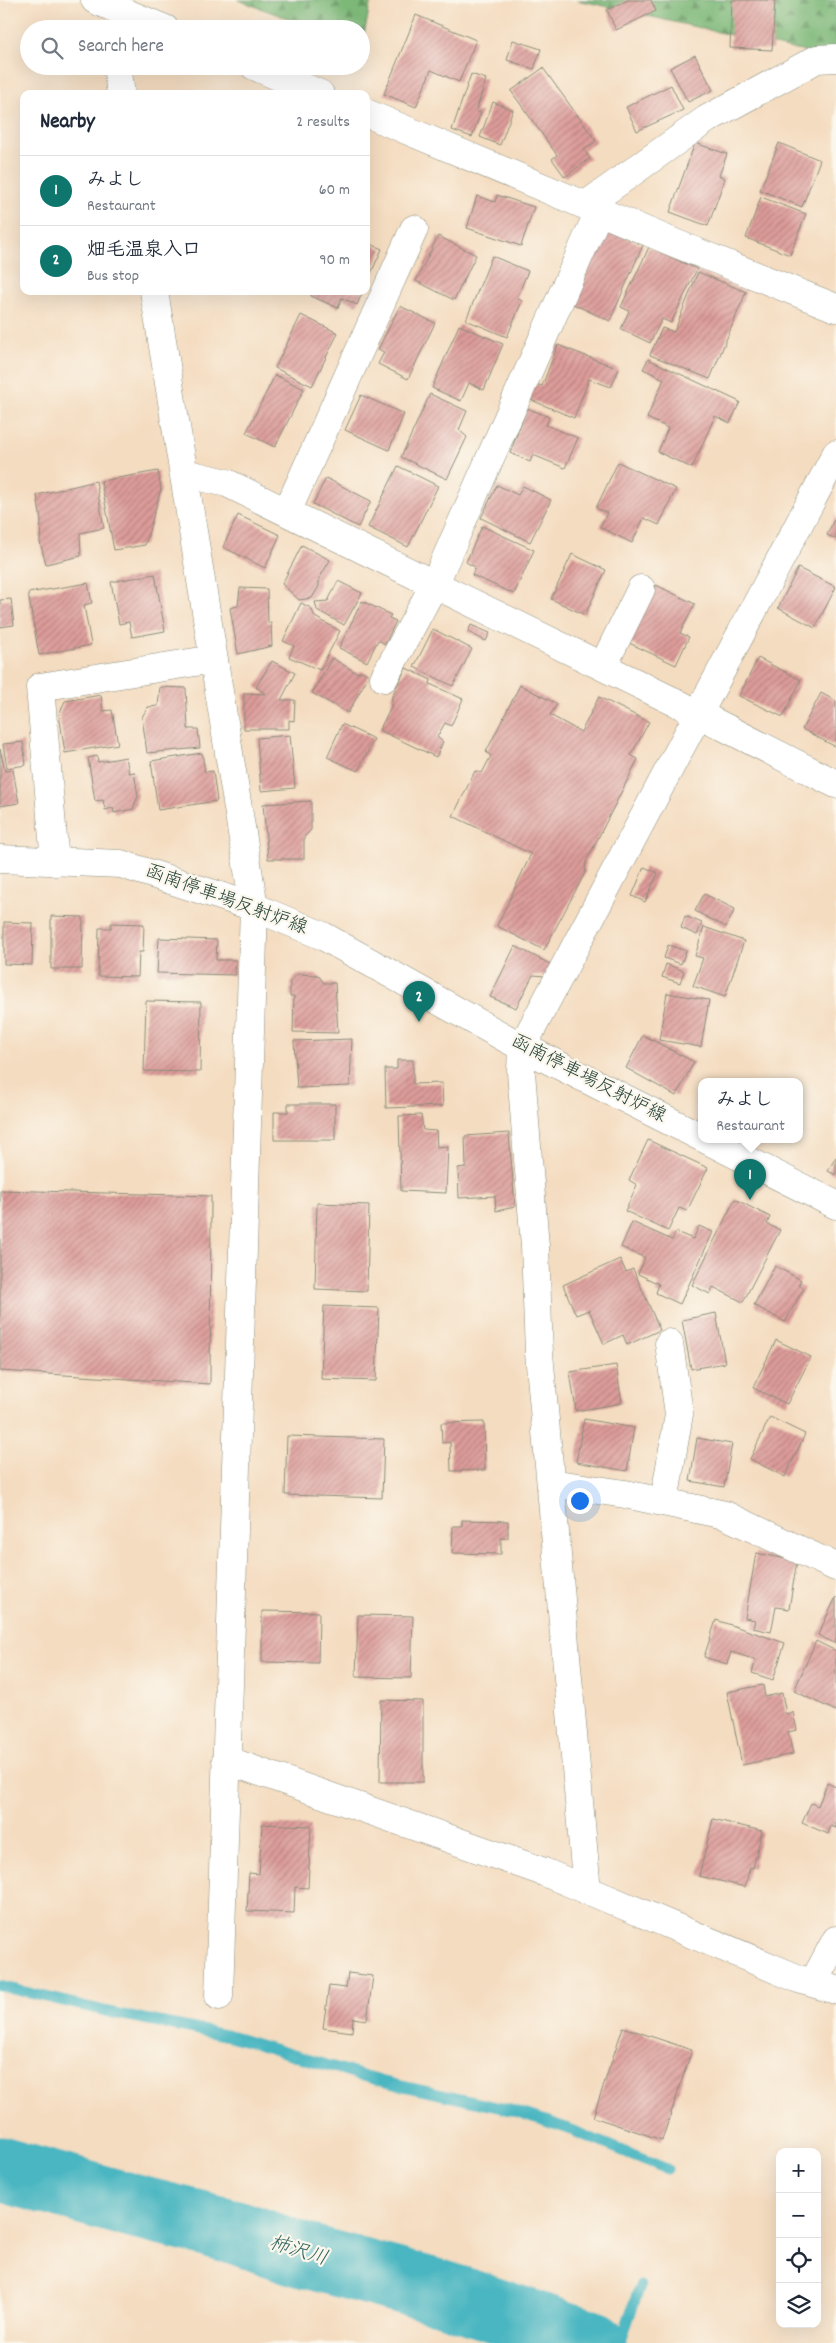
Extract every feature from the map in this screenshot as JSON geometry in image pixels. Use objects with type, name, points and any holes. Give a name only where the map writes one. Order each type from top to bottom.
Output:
[{"type":"street","points":[[95,0],[118,19]]},
{"type":"street","points":[[384,678],[435,584],[592,208],[707,119],[817,59],[836,58]]},
{"type":"street","points":[[118,75],[120,90]]},
{"type":"street","points":[[275,75],[311,90]]},
{"type":"street","points":[[370,115],[836,308]]},
{"type":"street","points":[[287,512],[414,229]]},
{"type":"street","points":[[155,295],[254,907],[219,1996]]},
{"type":"street","points":[[588,1891],[539,1353],[535,1246],[521,1072],[522,1047],[836,454]]},
{"type":"street","points":[[184,472],[227,483],[603,666],[836,784]]},
{"type":"street","points":[[603,666],[641,589]]},
{"type":"street","points":[[55,862],[40,687],[214,659]]},
{"type":"street","name":"函南停車場反射炉線","points":[[0,859],[121,864],[254,907],[323,936],[522,1047],[698,1135]]},
{"type":"street","name":"函南停車場反射炉線","points":[[713,1143],[836,1205]]},
{"type":"street","points":[[664,1502],[680,1414],[669,1344]]},
{"type":"street","points":[[551,1483],[664,1502],[725,1515],[836,1567]]},
{"type":"street","points":[[226,1760],[544,1872],[825,1987],[836,1940]]},
{"type":"green space","points":[[238,0],[371,0],[367,20],[292,20]]},
{"type":"green space","points":[[576,0],[836,0],[836,59],[591,3]]},
{"type":"building","points":[[628,0],[651,0],[656,11],[616,30],[607,10]]},
{"type":"building","points":[[732,0],[775,0],[772,50],[730,48]]},
{"type":"building","points":[[416,15],[476,40],[459,82],[431,70],[416,107],[384,94]]},
{"type":"building","points":[[513,40],[541,49],[534,69],[507,60]]},
{"type":"building","points":[[695,55],[713,90],[688,102],[670,68]]},
{"type":"building","points":[[543,68],[596,141],[584,150],[590,158],[565,177],[552,159],[557,155],[511,91]]},
{"type":"building","points":[[471,74],[486,79],[476,112],[481,112],[472,137],[452,130]]},
{"type":"building","points":[[671,85],[683,110],[637,131],[626,107]]},
{"type":"building","points":[[493,102],[513,110],[500,145],[480,137]]},
{"type":"building","points":[[695,143],[727,154],[719,176],[725,178],[708,226],[670,212]]},
{"type":"building","points":[[779,143],[820,160],[802,207],[760,190]]},
{"type":"building","points":[[497,195],[534,207],[521,246],[467,228],[477,196],[495,202]]},
{"type":"building","points":[[761,197],[806,214],[790,255],[746,238]]},
{"type":"building","points":[[605,229],[643,245],[610,321],[573,304]]},
{"type":"building","points":[[438,236],[476,255],[454,300],[416,281]]},
{"type":"building","points":[[370,244],[382,249],[370,275]]},
{"type":"building","points":[[649,247],[697,269],[671,323],[662,319],[650,343],[621,329],[629,311],[621,307]]},
{"type":"building","points":[[492,256],[528,271],[517,298],[522,301],[507,337],[466,320]]},
{"type":"building","points":[[698,272],[746,292],[710,379],[650,355],[662,328],[674,332]]},
{"type":"building","points":[[361,295],[357,305],[342,298],[338,308],[311,296]]},
{"type":"building","points":[[400,306],[435,323],[408,379],[378,364],[384,352],[378,349]]},
{"type":"building","points":[[301,315],[338,333],[312,386],[275,368]]},
{"type":"building","points":[[459,325],[503,344],[484,390],[469,383],[461,401],[432,388]]},
{"type":"building","points":[[558,345],[619,369],[611,387],[589,379],[574,418],[529,399],[535,384],[542,386]]},
{"type":"building","points":[[648,359],[740,402],[730,423],[715,416],[692,468],[658,452],[668,428],[647,418],[664,379],[643,369]]},
{"type":"building","points":[[275,375],[304,389],[275,447],[246,433]]},
{"type":"building","points":[[430,394],[467,411],[459,430],[467,437],[447,479],[401,457]]},
{"type":"building","points":[[361,395],[404,414],[389,450],[345,430]]},
{"type":"building","points":[[527,408],[549,417],[546,425],[578,438],[565,468],[533,455],[530,462],[510,453]]},
{"type":"building","points":[[618,462],[676,489],[659,525],[644,518],[632,543],[600,527],[607,513],[596,508]]},
{"type":"building","points":[[398,466],[438,486],[408,547],[368,527]]},
{"type":"building","points":[[158,471],[161,489],[145,545],[114,550],[101,481]]},
{"type":"building","points":[[326,478],[371,501],[358,527],[313,504]]},
{"type":"building","points":[[96,481],[104,528],[80,533],[81,556],[46,564],[40,542],[41,521],[37,495]]},
{"type":"building","points":[[497,485],[518,495],[523,486],[551,500],[530,542],[481,518]]},
{"type":"building","points":[[238,515],[280,535],[265,568],[223,547]]},
{"type":"building","points":[[836,515],[836,539],[827,535]]},
{"type":"building","points":[[482,526],[534,550],[514,594],[472,575],[475,567],[466,562]]},
{"type":"building","points":[[302,545],[330,560],[319,579],[319,586],[312,598],[299,600],[282,584]]},
{"type":"building","points":[[572,554],[606,570],[585,615],[551,599]]},
{"type":"building","points":[[798,568],[836,587],[815,628],[778,608]]},
{"type":"building","points":[[155,574],[165,631],[132,637],[129,622],[119,624],[111,582]]},
{"type":"building","points":[[338,581],[362,593],[344,625],[317,610],[315,602],[328,601]]},
{"type":"building","points":[[88,583],[92,603],[84,605],[91,645],[39,655],[28,593]]},
{"type":"building","points":[[656,585],[695,604],[680,633],[689,637],[676,665],[629,643]]},
{"type":"building","points":[[240,588],[267,589],[268,623],[271,623],[272,646],[238,654],[230,608],[238,606]]},
{"type":"building","points":[[11,599],[14,625],[0,627],[0,600]]},
{"type":"building","points":[[362,601],[391,615],[389,618],[396,621],[385,644],[378,640],[367,662],[339,648]]},
{"type":"building","points":[[301,603],[311,608],[315,617],[340,631],[320,670],[289,657],[294,646],[283,641]]},
{"type":"building","points":[[471,625],[490,633],[486,641],[468,632]]},
{"type":"building","points":[[433,629],[472,649],[453,686],[414,667]]},
{"type":"building","points":[[332,658],[357,673],[362,671],[369,675],[348,713],[312,693]]},
{"type":"building","points":[[758,658],[801,680],[783,717],[739,696]]},
{"type":"building","points":[[272,661],[295,673],[281,700],[295,700],[294,721],[289,720],[289,729],[244,729],[244,693],[266,694],[256,687]]},
{"type":"building","points":[[406,668],[431,680],[430,684],[463,699],[451,726],[445,723],[437,737],[443,742],[436,757],[379,730],[391,708],[392,696]]},
{"type":"building","points":[[520,685],[557,704],[550,715],[581,732],[599,697],[649,722],[631,755],[638,759],[586,862],[585,873],[544,950],[497,926],[531,854],[453,816],[475,771],[482,773],[491,756],[486,752]]},
{"type":"building","points":[[160,687],[186,688],[188,729],[198,729],[200,748],[147,753],[142,717],[148,707],[158,706]]},
{"type":"building","points":[[821,693],[836,701],[836,747],[802,729]]},
{"type":"building","points":[[101,695],[103,711],[112,710],[118,744],[65,753],[59,714],[65,701]]},
{"type":"building","points":[[342,724],[374,739],[358,771],[327,757]]},
{"type":"building","points":[[290,735],[295,788],[261,791],[257,738]]},
{"type":"building","points":[[23,742],[26,765],[7,768],[3,744]]},
{"type":"building","points":[[0,749],[5,771],[13,770],[19,803],[0,806]]},
{"type":"building","points":[[202,753],[205,772],[213,771],[217,801],[158,810],[151,761]]},
{"type":"building","points":[[97,756],[98,762],[126,757],[129,773],[134,772],[138,796],[133,809],[114,813],[113,808],[105,810],[103,800],[95,801],[88,758]]},
{"type":"building","points":[[311,801],[311,830],[304,837],[304,859],[268,859],[263,804]]},
{"type":"building","points":[[644,867],[658,873],[645,902],[632,896]]},
{"type":"building","points":[[704,894],[735,909],[726,927],[695,911]]},
{"type":"building","points":[[51,916],[83,917],[82,969],[51,969]]},
{"type":"building","points":[[685,916],[702,923],[697,935],[681,928]]},
{"type":"building","points":[[4,922],[33,923],[32,965],[4,964]]},
{"type":"building","points":[[111,923],[144,924],[143,952],[139,952],[138,977],[98,976],[99,928],[111,928]]},
{"type":"building","points":[[704,927],[744,941],[725,997],[693,986],[703,958],[695,956]]},
{"type":"building","points":[[159,938],[217,940],[216,960],[236,960],[235,975],[157,973]]},
{"type":"building","points":[[668,945],[686,951],[681,964],[664,958]]},
{"type":"building","points":[[515,946],[552,965],[545,976],[533,975],[516,1008],[490,997]]},
{"type":"building","points":[[666,964],[684,971],[680,983],[662,977]]},
{"type":"building","points":[[298,974],[318,975],[324,983],[335,983],[338,1033],[293,1032],[294,996],[290,996],[290,982]]},
{"type":"building","points":[[667,993],[709,1000],[701,1047],[659,1040]]},
{"type":"building","points":[[146,1001],[201,1002],[200,1072],[144,1071]]},
{"type":"building","points":[[643,1035],[694,1062],[676,1096],[626,1068]]},
{"type":"building","points":[[352,1039],[350,1086],[297,1088],[294,1041]]},
{"type":"building","points":[[397,1060],[413,1060],[413,1084],[442,1083],[443,1106],[386,1108],[385,1069],[397,1069]]},
{"type":"building","points":[[288,1104],[335,1104],[335,1140],[274,1140],[274,1112],[288,1112]]},
{"type":"building","points":[[421,1115],[423,1130],[436,1131],[437,1147],[448,1146],[446,1193],[401,1191],[399,1116]]},
{"type":"building","points":[[509,1133],[515,1207],[496,1211],[495,1196],[459,1198],[458,1168],[466,1167],[465,1136]]},
{"type":"building","points":[[648,1140],[708,1168],[687,1211],[679,1208],[668,1231],[625,1211],[637,1185],[629,1180]]},
{"type":"building","points":[[836,1157],[836,1175],[828,1171]]},
{"type":"building","points":[[0,1190],[211,1196],[210,1384],[0,1371]]},
{"type":"building","points":[[735,1199],[770,1217],[767,1224],[780,1230],[743,1302],[713,1287],[710,1294],[692,1285]]},
{"type":"building","points":[[317,1203],[369,1205],[367,1291],[315,1289]]},
{"type":"building","points":[[632,1222],[672,1240],[676,1232],[693,1239],[699,1226],[713,1232],[680,1304],[656,1293],[659,1284],[638,1274],[645,1258],[621,1247]]},
{"type":"building","points":[[620,1259],[626,1272],[633,1269],[660,1330],[627,1345],[623,1335],[604,1344],[589,1310],[576,1315],[563,1285]]},
{"type":"building","points":[[775,1266],[801,1280],[798,1285],[804,1288],[785,1322],[754,1305]]},
{"type":"building","points":[[324,1306],[379,1308],[376,1381],[321,1379]]},
{"type":"building","points":[[716,1313],[725,1363],[691,1369],[682,1320]]},
{"type":"building","points":[[776,1340],[811,1357],[787,1404],[753,1388]]},
{"type":"building","points":[[616,1365],[622,1403],[576,1411],[570,1372]]},
{"type":"building","points":[[770,1417],[805,1434],[785,1477],[750,1459]]},
{"type":"building","points":[[584,1419],[634,1428],[627,1471],[576,1462]]},
{"type":"building","points":[[484,1422],[485,1470],[451,1471],[450,1442],[442,1443],[441,1423]]},
{"type":"building","points":[[287,1436],[384,1439],[382,1498],[285,1495]]},
{"type":"building","points":[[697,1438],[732,1444],[724,1487],[690,1481]]},
{"type":"building","points":[[462,1520],[508,1521],[508,1538],[501,1538],[501,1554],[452,1553],[453,1526],[462,1526]]},
{"type":"building","points":[[756,1553],[797,1561],[789,1609],[776,1607],[771,1632],[753,1628],[755,1620],[745,1618]]},
{"type":"building","points":[[836,1597],[836,1644],[818,1635]]},
{"type":"building","points":[[262,1611],[319,1612],[318,1663],[262,1662]]},
{"type":"building","points":[[358,1615],[413,1616],[411,1678],[356,1677]]},
{"type":"building","points":[[716,1620],[785,1643],[773,1680],[752,1673],[756,1660],[731,1652],[727,1664],[704,1657]]},
{"type":"building","points":[[816,1641],[836,1651],[836,1711],[794,1691]]},
{"type":"building","points":[[763,1685],[765,1697],[782,1693],[786,1714],[793,1712],[797,1730],[788,1732],[793,1754],[742,1765],[727,1692]]},
{"type":"building","points":[[381,1700],[423,1701],[423,1782],[380,1782]]},
{"type":"building","points":[[827,1783],[836,1787],[836,1828],[831,1826],[828,1834],[802,1823],[811,1803],[818,1806]]},
{"type":"building","points":[[713,1819],[762,1831],[753,1868],[750,1867],[745,1887],[699,1876]]},
{"type":"building","points":[[262,1824],[311,1826],[308,1888],[295,1887],[294,1913],[247,1911],[249,1873],[259,1874]]},
{"type":"building","points":[[348,1973],[373,1976],[367,2020],[353,2018],[352,2032],[323,2028],[329,1986],[346,1988]]},
{"type":"building","points":[[623,2027],[692,2050],[662,2140],[593,2117]]},
{"type":"waterway","points":[[0,1986],[113,2013],[230,2036],[380,2081],[515,2111],[566,2128],[667,2169]]},
{"type":"waterway","name":"柿沢川","points":[[0,2169],[139,2208],[236,2232],[299,2254],[443,2293],[594,2343]]},
{"type":"waterway","points":[[620,2343],[640,2286]]},
{"type":"place","name":"畑毛温泉入口","points":[[419,1022]]},
{"type":"place","name":"みよし","points":[[750,1200]]}]
